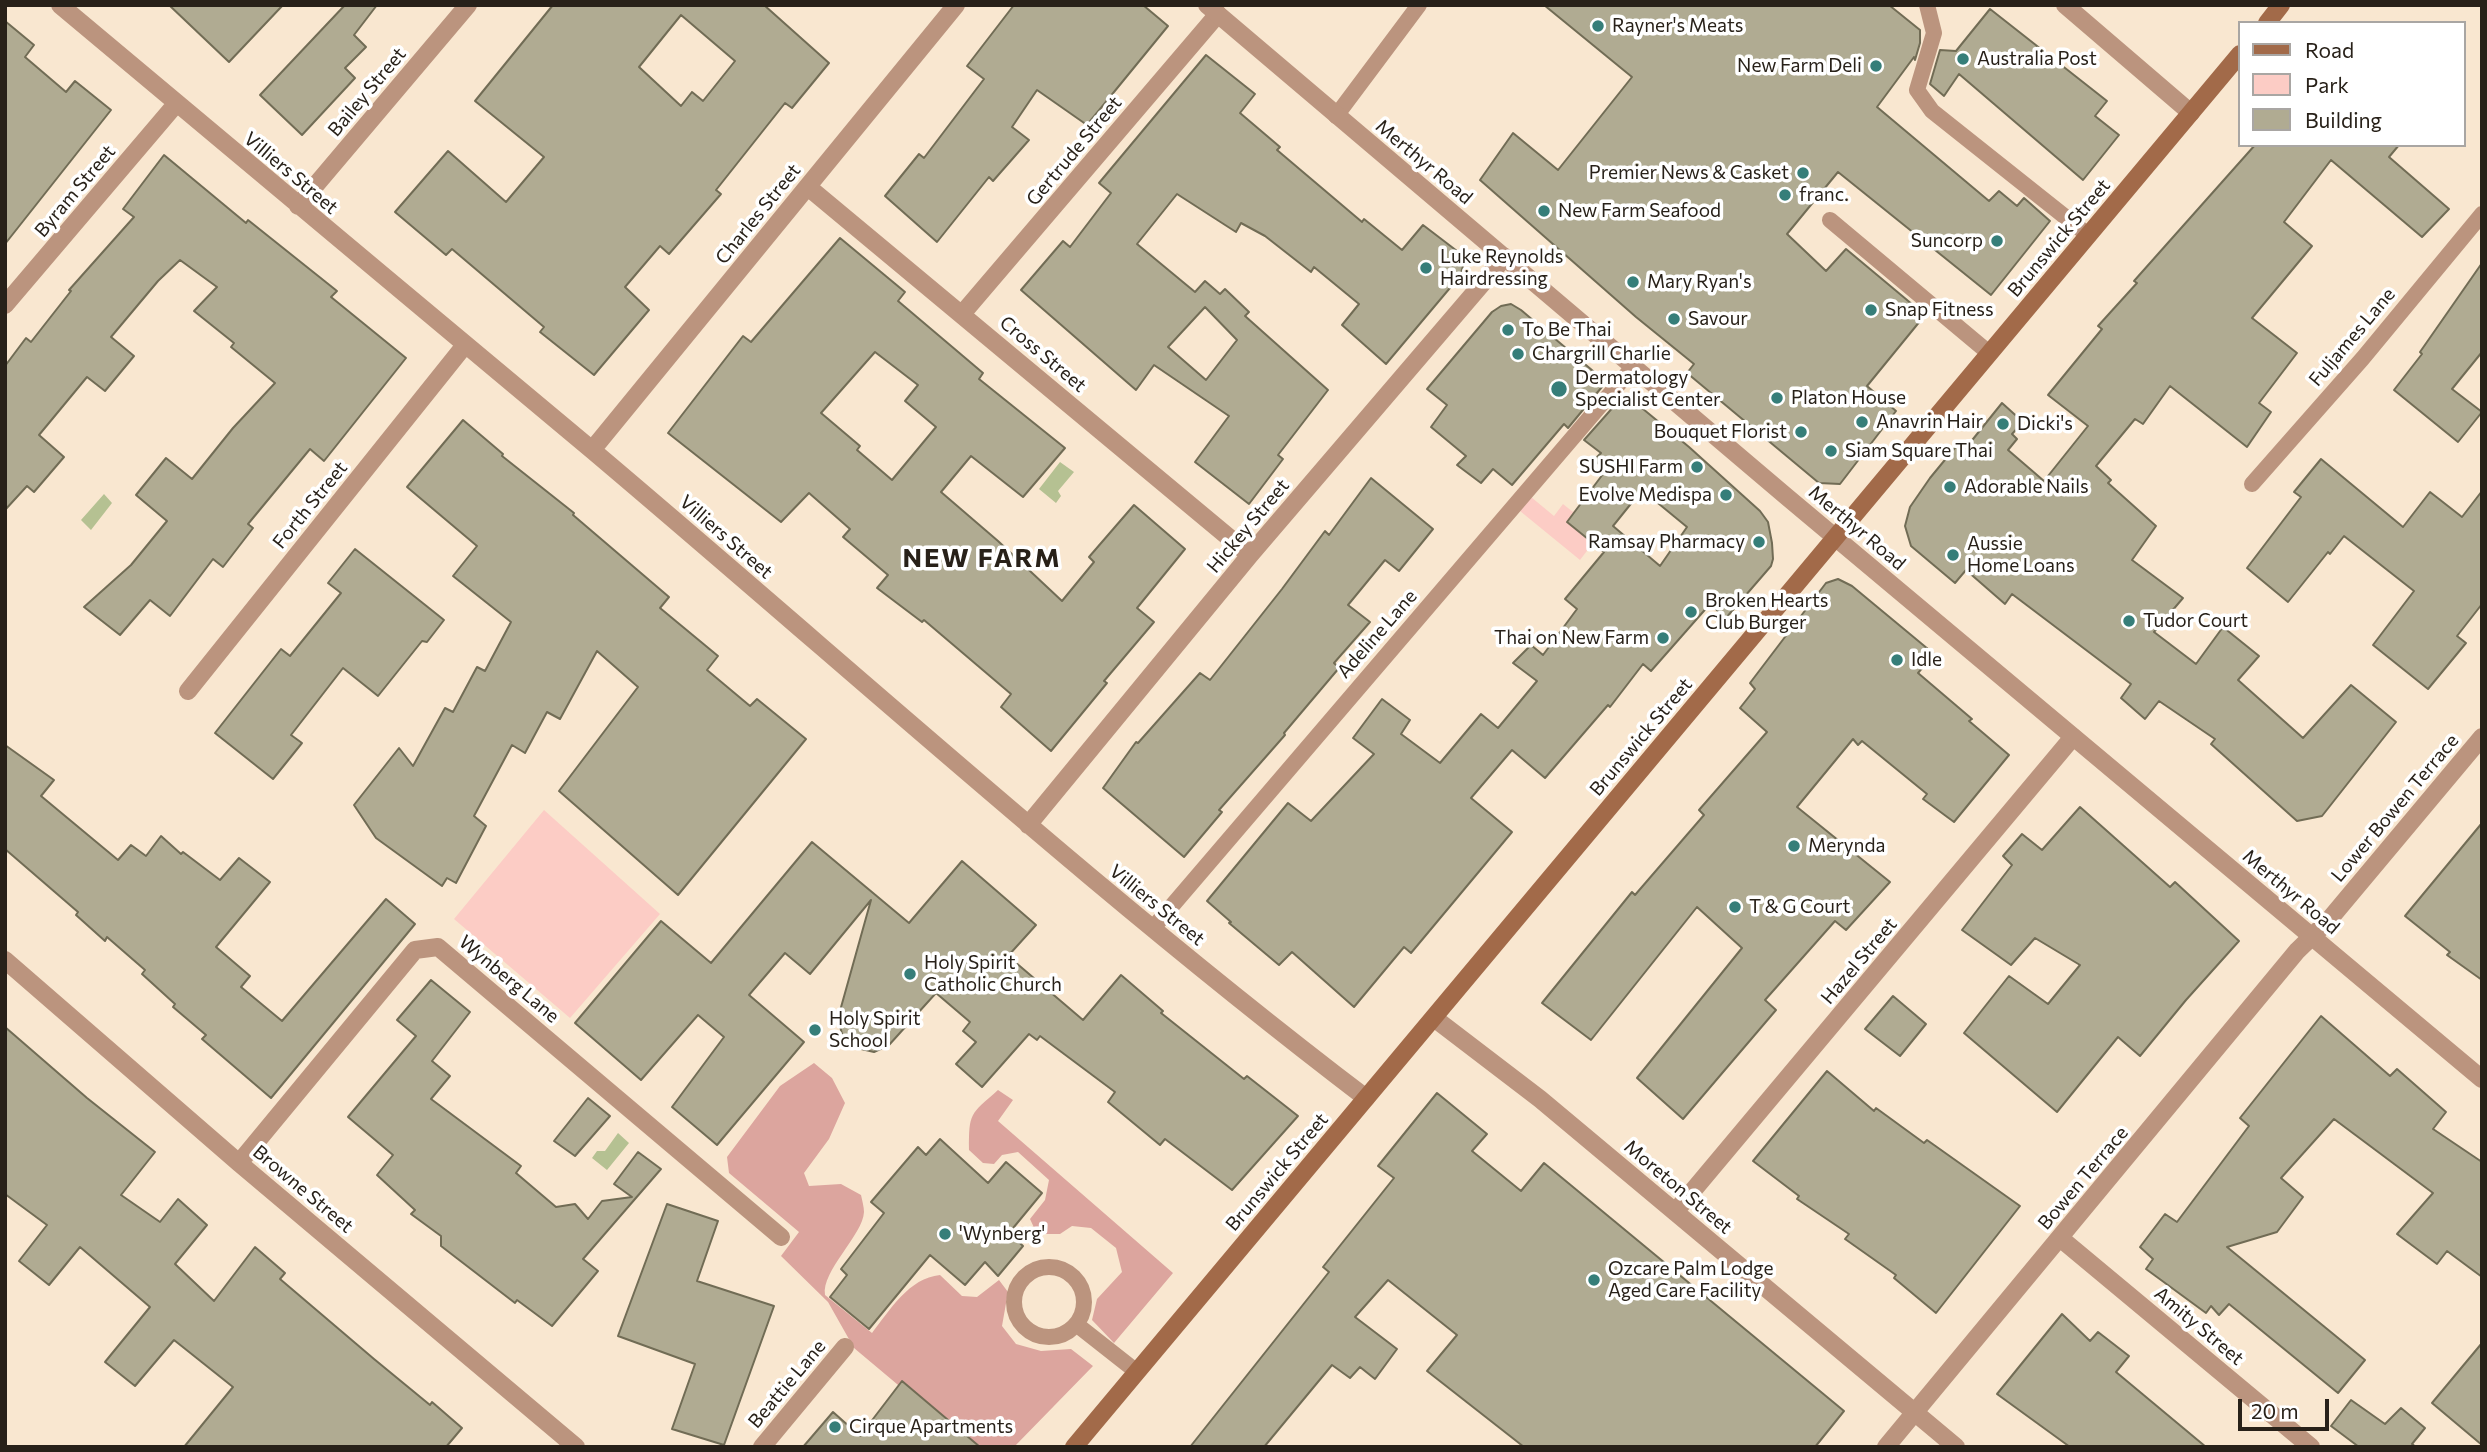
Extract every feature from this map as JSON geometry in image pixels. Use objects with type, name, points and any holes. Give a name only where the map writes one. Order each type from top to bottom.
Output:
[{"type":"main road","points":[[2269,21],[2281,5]]},
{"type":"main road","name":"Brunswick Street","points":[[1074,1447],[2238,56]]},
{"type":"street","name":"Villiers Street","points":[[60,5],[592,450],[1028,825],[1366,1098]]},
{"type":"street","name":"Bailey Street","points":[[298,206],[468,5]]},
{"type":"street","name":"Charles Street","points":[[592,450],[956,5]]},
{"type":"street","points":[[2064,5],[2191,113]]},
{"type":"street","name":"Merthyr Road","points":[[1213,10],[2482,1079]]},
{"type":"street","name":"Gertrude Street","points":[[962,314],[1213,10]]},
{"type":"street","name":"Byram Street","points":[[5,305],[177,104]]},
{"type":"street","name":"Cross Street","points":[[808,187],[1250,555]]},
{"type":"street","name":"Hickey Street","points":[[1028,825],[1250,555],[1505,257]]},
{"type":"street","name":"Forth Street","points":[[188,691],[465,345]]},
{"type":"street","name":"Hazel Street","points":[[1675,1212],[2073,737]]},
{"type":"street","name":"Lower Bowen Terrace","points":[[2312,936],[2328,921],[2482,737]]},
{"type":"street","name":"Bowen Terrace","points":[[1886,1447],[2312,936]]},
{"type":"street","name":"Wynberg Lane","points":[[239,1163],[415,950],[438,947],[781,1237]]},
{"type":"street","name":"Browne Street","points":[[5,960],[239,1163],[576,1447]]},
{"type":"street","name":"Moreton Street","points":[[1434,1018],[1540,1100],[1956,1447]]},
{"type":"street","name":"Amity Street","points":[[2060,1238],[2311,1447]]},
{"type":"street","name":"Beattie Lane","points":[[761,1447],[845,1347]]},
{"type":"lane","points":[[1336,116],[1419,5]]},
{"type":"lane","points":[[1927,5],[1934,33],[1917,90],[1932,111],[2088,235]]},
{"type":"lane","name":"Fuljames Lane","points":[[2252,484],[2363,358],[2482,214]]},
{"type":"lane","points":[[1830,220],[1989,353]]},
{"type":"lane","name":"Adeline Lane","points":[[1153,928],[1634,366]]},
{"type":"lane","points":[[1046,1267],[1067,1272],[1076,1279],[1084,1299],[1083,1311],[1076,1324],[1059,1336],[1047,1337],[1036,1335],[1025,1328],[1014,1307],[1015,1296],[1026,1276],[1046,1267]]},
{"type":"lane","points":[[1076,1324],[1136,1372]]},
{"type":"green space","points":[[1531,497],[1554,516],[1563,504],[1573,512],[1582,502],[1593,543],[1580,560],[1520,511]]},
{"type":"green space","points":[[544,810],[660,914],[570,1018],[454,919]]},
{"type":"shaded area","points":[[1060,462],[1074,472],[1058,491],[1061,496],[1056,503],[1039,489]]},
{"type":"shaded area","points":[[104,494],[112,503],[91,530],[81,520]]},
{"type":"shaded area","points":[[814,1063],[832,1078],[845,1103],[829,1139],[804,1173],[809,1186],[841,1184],[861,1195],[864,1210],[857,1231],[829,1275],[825,1295],[872,1333],[901,1296],[929,1277],[940,1275],[962,1296],[977,1297],[999,1280],[1008,1292],[1002,1326],[1016,1344],[1041,1351],[1071,1349],[1093,1366],[1014,1447],[972,1447],[854,1348],[828,1302],[781,1256],[799,1232],[729,1173],[727,1157],[780,1086]]},
{"type":"shaded area","points":[[998,1090],[1013,1100],[998,1121],[1173,1273],[1114,1343],[1092,1320],[1097,1299],[1122,1272],[1116,1248],[1091,1228],[1072,1226],[1060,1234],[1037,1234],[1030,1219],[1045,1200],[1049,1180],[1018,1152],[1002,1155],[994,1164],[983,1163],[969,1150],[973,1115]]},
{"type":"shaded area","points":[[618,1133],[629,1143],[607,1170],[592,1158],[597,1151],[605,1151]]},
{"type":"building","points":[[169,5],[283,5],[229,62]]},
{"type":"building","points":[[345,5],[377,5],[354,35],[366,47],[345,68],[355,78],[302,135],[260,95]]},
{"type":"building","points":[[553,5],[764,5],[829,63],[792,108],[785,103],[716,190],[721,194],[669,254],[660,246],[625,287],[649,310],[594,375],[540,332],[544,327],[452,249],[446,255],[395,212],[448,151],[506,202],[544,157],[475,101]],"holes":[[[681,15],[735,61],[703,101],[692,92],[681,106],[639,67]]]},
{"type":"building","points":[[1014,5],[1143,5],[1168,26],[1087,125],[1037,90],[1012,127],[1029,140],[993,181],[989,177],[937,242],[885,196],[919,154],[924,158],[984,79],[967,66]]},
{"type":"building","points":[[1544,5],[1889,5],[1920,30],[1920,43],[1915,60],[1914,57],[1877,107],[1989,201],[1999,191],[2017,206],[2024,198],[2050,221],[1991,295],[1838,172],[1787,234],[1826,271],[1846,249],[1925,315],[1867,386],[1896,411],[1840,484],[1819,483],[1687,373],[1694,364],[1636,317],[1480,180],[1513,133],[1558,170],[1632,77]]},
{"type":"building","points":[[1990,9],[2107,101],[2095,116],[2119,135],[2083,180],[1959,74],[1944,96],[1930,84],[1940,50],[1956,51]]},
{"type":"building","points":[[5,21],[34,45],[25,57],[66,92],[75,81],[111,110],[5,244]]},
{"type":"building","points":[[1206,55],[1255,94],[1240,113],[1280,147],[1277,150],[1362,222],[1364,219],[1402,250],[1423,225],[1457,251],[1464,263],[1460,276],[1386,364],[1342,325],[1359,304],[1314,267],[1311,272],[1265,236],[1241,223],[1236,232],[1177,194],[1137,244],[1195,292],[1205,281],[1220,294],[1225,289],[1249,312],[1245,316],[1328,390],[1278,455],[1283,459],[1249,504],[1195,462],[1229,416],[1154,365],[1136,390],[1021,290],[1063,241],[1070,247],[1111,193],[1099,183]],"holes":[[[1205,307],[1237,340],[1206,380],[1168,347]]]},
{"type":"building","points":[[2253,147],[2397,147],[2389,157],[2449,209],[2422,237],[2331,160],[2284,222],[2312,246],[2252,318],[2297,353],[2259,403],[2271,412],[2247,447],[2170,386],[2143,424],[2135,419],[2096,466],[2111,480],[2108,483],[2156,526],[2132,560],[2183,598],[2154,632],[2196,664],[2223,627],[2259,656],[2238,680],[2303,738],[2351,685],[2396,722],[2322,816],[2297,821],[2211,744],[2215,739],[2159,701],[2145,719],[2121,698],[2131,684],[2012,594],[2005,604],[1966,570],[1955,583],[1911,546],[1905,526],[1910,507],[1958,444],[1965,449],[2002,403],[2023,422],[2012,434],[2017,439],[2008,450],[2044,481],[2088,426],[2048,395],[2102,329],[2098,326],[2137,283],[2134,281]]},
{"type":"building","points":[[164,155],[246,223],[248,220],[337,291],[331,297],[406,358],[324,461],[310,449],[248,524],[253,528],[223,567],[213,559],[170,616],[150,600],[120,635],[84,607],[131,565],[167,521],[136,495],[166,458],[192,479],[233,428],[275,383],[231,347],[234,343],[194,311],[217,287],[180,260],[158,281],[111,337],[134,356],[105,391],[87,377],[39,435],[64,457],[34,492],[27,486],[5,510],[5,366],[26,338],[31,342],[71,291],[69,290],[134,217],[123,209]]},
{"type":"building","points":[[840,238],[905,292],[898,301],[983,373],[979,379],[1065,448],[1023,497],[971,456],[941,492],[1062,601],[1094,562],[1089,557],[1134,505],[1185,549],[1137,608],[1154,622],[1104,681],[1107,683],[1051,751],[1001,707],[1011,694],[924,620],[922,622],[877,588],[888,575],[843,537],[850,529],[809,493],[781,522],[668,433],[743,336],[751,342]],"holes":[[[875,352],[918,385],[905,401],[936,427],[892,480],[857,450],[860,446],[821,413]]]},
{"type":"building","points":[[2482,263],[2482,352],[2452,389],[2482,412],[2458,442],[2394,390],[2422,354],[2420,352]]},
{"type":"building","points":[[1511,304],[1606,382],[1568,428],[1564,424],[1512,485],[1493,469],[1481,483],[1457,465],[1466,456],[1431,427],[1447,405],[1427,389],[1492,312]]},
{"type":"building","points":[[1623,396],[1631,399],[1760,511],[1768,522],[1772,543],[1771,566],[1726,618],[1710,604],[1651,671],[1643,664],[1610,707],[1608,705],[1545,778],[1512,750],[1471,798],[1512,832],[1411,953],[1404,947],[1354,1007],[1292,952],[1279,965],[1207,901],[1288,803],[1311,821],[1374,754],[1353,738],[1382,699],[1410,720],[1401,734],[1440,763],[1481,714],[1498,728],[1537,681],[1513,663],[1531,645],[1543,655],[1577,609],[1565,599],[1604,552],[1567,522],[1606,470],[1594,460],[1601,453],[1584,440]],"holes":[[[1642,490],[1687,527],[1660,566],[1613,526]]]},
{"type":"building","points":[[463,420],[669,597],[660,608],[718,656],[707,670],[750,706],[757,699],[806,739],[678,895],[559,791],[638,687],[597,651],[560,719],[547,712],[525,753],[512,745],[474,816],[486,826],[456,883],[447,878],[442,886],[376,838],[354,805],[399,748],[413,766],[445,708],[453,712],[477,667],[485,671],[511,622],[453,576],[477,546],[407,487]]},
{"type":"building","points":[[2321,459],[2403,527],[2430,492],[2462,517],[2482,491],[2482,604],[2457,636],[2466,643],[2428,689],[2373,645],[2414,591],[2344,536],[2288,602],[2247,568],[2301,497],[2294,492]]},
{"type":"building","points":[[1371,478],[1433,529],[1399,571],[1385,560],[1348,605],[1370,622],[1334,663],[1339,668],[1219,810],[1222,812],[1184,857],[1103,788],[1136,742],[1138,743],[1200,673],[1210,680],[1325,531],[1329,535]]},
{"type":"building","points":[[355,549],[444,620],[427,642],[422,641],[378,696],[343,668],[291,735],[302,743],[273,779],[215,733],[281,649],[290,656],[341,593],[328,583]]},
{"type":"building","points":[[1838,579],[1852,586],[1934,654],[1918,673],[2009,755],[1954,822],[1923,799],[1927,794],[1862,741],[1858,745],[1853,739],[1797,807],[1890,882],[1846,930],[1835,921],[1765,1000],[1776,1010],[1683,1119],[1637,1078],[1742,948],[1697,907],[1591,1040],[1542,1003],[1632,892],[1635,895],[1704,815],[1699,810],[1767,732],[1740,708],[1755,689],[1750,683],[1826,583]]},
{"type":"building","points":[[5,745],[54,780],[41,796],[118,860],[131,845],[146,856],[161,836],[181,854],[183,852],[220,880],[239,858],[270,882],[216,947],[250,976],[241,987],[282,1021],[386,899],[415,924],[271,1098],[202,1039],[206,1035],[173,1007],[175,1004],[142,974],[145,970],[107,937],[105,941],[76,915],[78,912],[5,849]]},
{"type":"building","points":[[2080,807],[2170,887],[2175,882],[2239,941],[2140,1056],[2118,1037],[2057,1112],[1964,1033],[2009,976],[2048,1004],[2080,965],[2035,938],[2011,965],[1962,930],[2012,865],[2003,856],[2022,834],[2042,850]]},
{"type":"building","points":[[2482,823],[2482,980],[2447,955],[2450,952],[2405,916]]},
{"type":"building","points":[[812,842],[909,923],[962,861],[1036,925],[1008,956],[1083,1020],[1121,975],[1163,1011],[1161,1013],[1244,1079],[1247,1076],[1298,1116],[1232,1190],[1165,1139],[1160,1145],[1108,1102],[1115,1092],[1040,1036],[1037,1040],[1029,1034],[982,1087],[956,1064],[976,1042],[963,1031],[970,1022],[936,993],[889,1045],[874,1052],[857,1048],[842,1034],[838,1018],[871,900],[810,974],[785,953],[749,995],[804,1042],[717,1145],[672,1107],[724,1037],[698,1015],[641,1080],[575,1023],[661,921],[711,963]]},
{"type":"building","points":[[431,980],[470,1012],[432,1061],[450,1076],[431,1099],[521,1166],[516,1173],[556,1207],[575,1204],[588,1219],[602,1201],[632,1197],[614,1184],[638,1152],[661,1169],[583,1259],[598,1271],[552,1326],[517,1300],[515,1303],[441,1246],[441,1236],[411,1214],[415,1210],[377,1175],[393,1155],[348,1117],[416,1036],[397,1020]]},
{"type":"building","points":[[1893,996],[1926,1024],[1900,1056],[1865,1029]]},
{"type":"building","points":[[2321,1016],[2390,1076],[2397,1069],[2446,1112],[2433,1129],[2482,1162],[2482,1277],[2447,1251],[2437,1264],[2397,1234],[2433,1193],[2334,1119],[2281,1178],[2303,1197],[2277,1232],[2227,1247],[2365,1360],[2338,1393],[2229,1304],[2219,1315],[2211,1306],[2206,1313],[2146,1269],[2153,1259],[2140,1247],[2165,1214],[2177,1222],[2249,1126],[2240,1118]]},
{"type":"building","points":[[5,1027],[155,1152],[121,1195],[160,1222],[178,1199],[207,1225],[175,1264],[214,1301],[255,1247],[285,1273],[280,1279],[430,1405],[432,1402],[462,1428],[446,1447],[184,1447],[233,1387],[174,1340],[135,1386],[105,1362],[150,1307],[80,1247],[49,1285],[19,1261],[47,1225],[5,1194]]},
{"type":"building","points":[[1827,1071],[1874,1111],[1876,1108],[1924,1143],[1927,1140],[2020,1206],[1936,1313],[1894,1278],[1896,1275],[1845,1239],[1849,1234],[1797,1199],[1799,1196],[1753,1161]]},
{"type":"building","points":[[1437,1093],[1487,1134],[1472,1151],[1521,1191],[1544,1163],[1844,1411],[1815,1447],[1524,1447],[1427,1371],[1457,1335],[1388,1280],[1355,1317],[1397,1349],[1375,1379],[1360,1367],[1350,1378],[1332,1365],[1264,1447],[1190,1447],[1329,1272],[1323,1267],[1394,1178],[1378,1166]]},
{"type":"building","points":[[588,1098],[610,1116],[575,1156],[554,1141]]},
{"type":"building","name":"'Wynberg'","points":[[940,1139],[988,1183],[1006,1162],[1042,1193],[1009,1233],[1023,1246],[998,1276],[985,1262],[965,1285],[930,1255],[869,1329],[830,1297],[847,1275],[841,1269],[884,1213],[871,1202],[918,1147],[926,1155]]},
{"type":"building","points":[[667,1204],[718,1221],[697,1281],[774,1306],[724,1445],[672,1429],[695,1364],[618,1336]]},
{"type":"building","points":[[2062,1314],[2090,1341],[2098,1332],[2129,1356],[2116,1372],[2206,1447],[2070,1447],[1997,1394]]},
{"type":"building","points":[[2482,1343],[2482,1445],[2432,1403]]},
{"type":"building","points":[[902,1381],[980,1447],[803,1447],[833,1412],[860,1436]]},
{"type":"building","points":[[2351,1400],[2385,1424],[2401,1408],[2425,1428],[2412,1444],[2416,1447],[2359,1447],[2331,1426]]},
{"type":"place","name":"Rayner's Meats","points":[[1598,26]]},
{"type":"place","name":"Australia Post","points":[[1963,59]]},
{"type":"place","name":"New Farm Deli","points":[[1876,66]]},
{"type":"place","name":"Premier News & Casket","points":[[1803,173]]},
{"type":"place","name":"franc.","points":[[1785,195]]},
{"type":"place","name":"New Farm Seafood","points":[[1544,211]]},
{"type":"place","name":"Suncorp","points":[[1997,241]]},
{"type":"place","name":"Luke Reynolds Hairdressing","points":[[1426,268]]},
{"type":"place","name":"Mary Ryan's","points":[[1633,282]]},
{"type":"place","name":"Snap Fitness","points":[[1871,310]]},
{"type":"place","name":"Savour","points":[[1674,319]]},
{"type":"place","name":"To Be Thai","points":[[1508,330]]},
{"type":"place","name":"Chargrill Charlie","points":[[1518,354]]},
{"type":"place","name":"Dermatology Specialist Center","points":[[1559,389]]},
{"type":"place","name":"Platon House","points":[[1777,398]]},
{"type":"place","name":"Anavrin Hair","points":[[1862,422]]},
{"type":"place","name":"Dicki's","points":[[2003,424]]},
{"type":"place","name":"Bouquet Florist","points":[[1801,432]]},
{"type":"place","name":"Siam Square Thai","points":[[1831,451]]},
{"type":"place","name":"SUSHI Farm","points":[[1697,467]]},
{"type":"place","name":"Adorable Nails","points":[[1950,487]]},
{"type":"place","name":"Evolve Medispa","points":[[1726,495]]},
{"type":"place","name":"Ramsay Pharmacy","points":[[1759,542]]},
{"type":"place","name":"Aussie Home Loans","points":[[1953,555]]},
{"type":"place","name":"Broken Hearts Club Burger","points":[[1691,612]]},
{"type":"place","name":"Tudor Court","points":[[2129,621]]},
{"type":"place","name":"Thai on New Farm","points":[[1663,638]]},
{"type":"place","name":"Idle","points":[[1897,660]]},
{"type":"place","name":"Merynda","points":[[1794,846]]},
{"type":"place","name":"T & G Court","points":[[1735,907]]},
{"type":"place","name":"Holy Spirit Catholic Church","points":[[910,974]]},
{"type":"place","name":"Holy Spirit School","points":[[815,1030]]},
{"type":"place","name":"'Wynberg'","points":[[945,1234]]},
{"type":"place","name":"Ozcare Palm Lodge Aged Care Facility","points":[[1594,1280]]},
{"type":"place","name":"Cirque Apartments","points":[[835,1427]]},
{"type":"district","name":"NEW FARM","points":[[982,558]]}]
